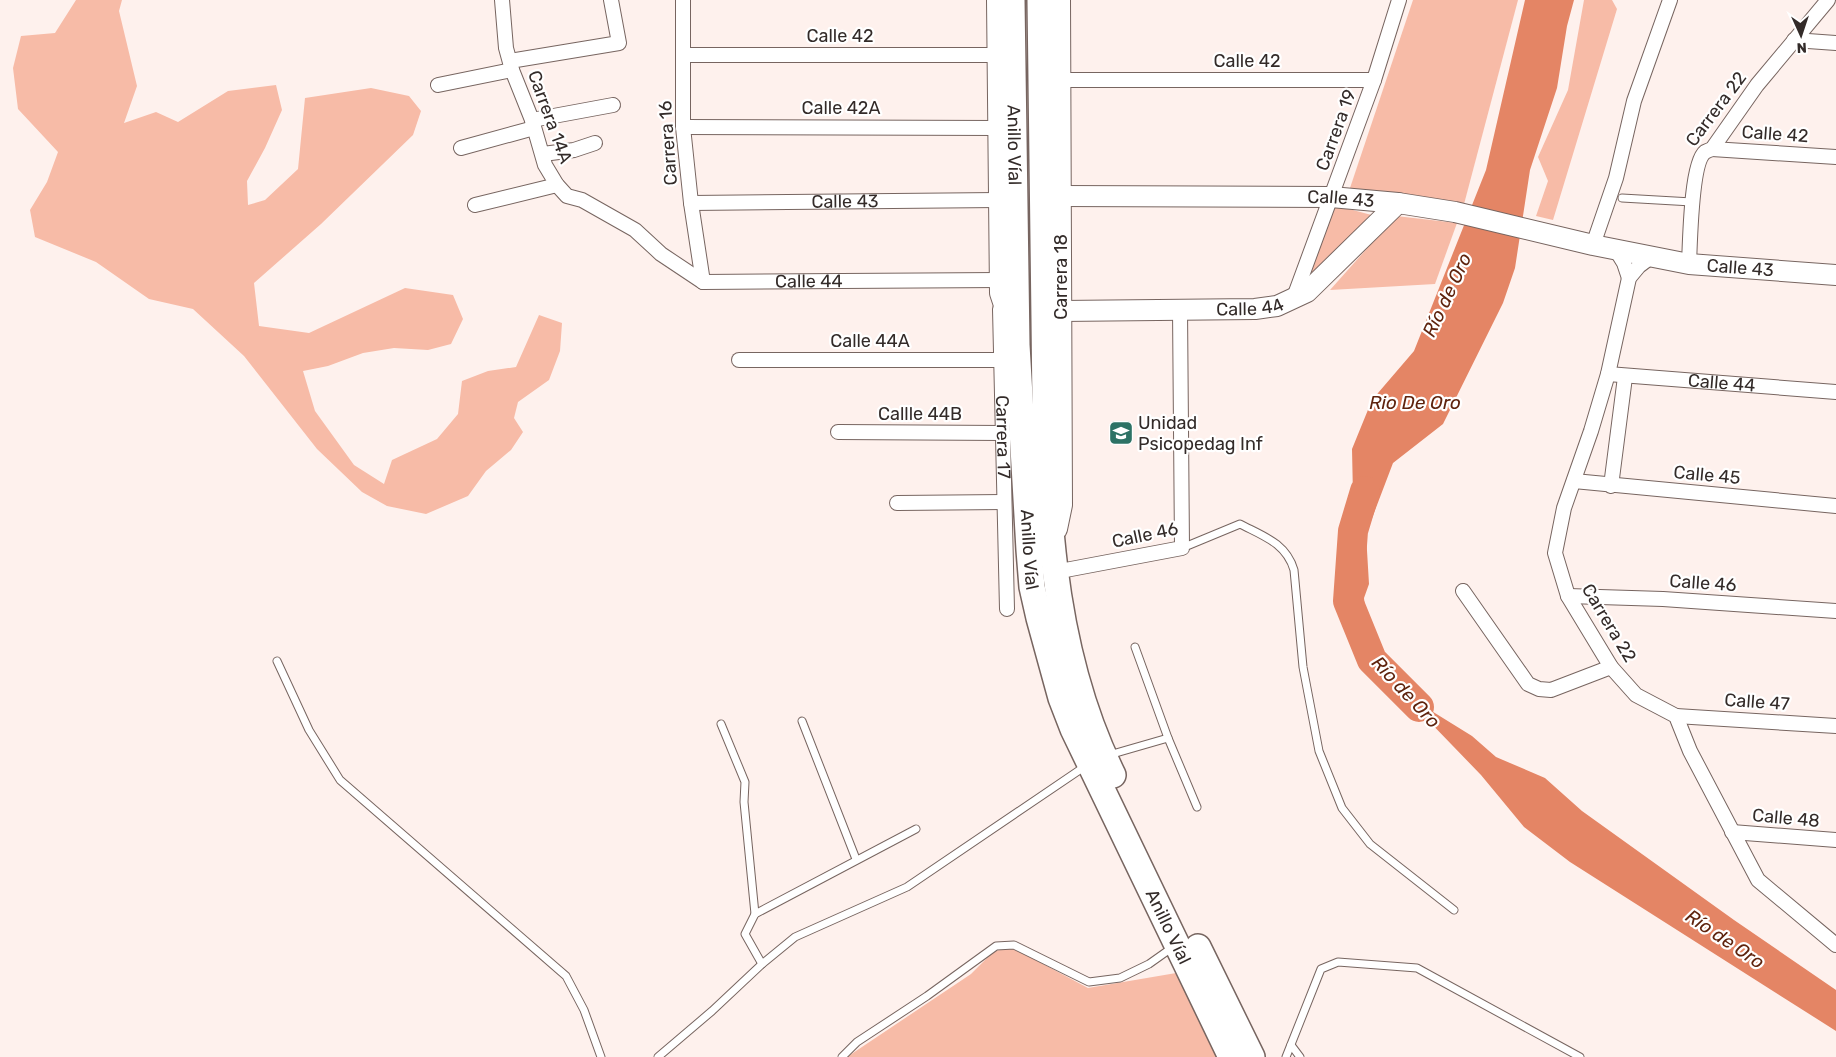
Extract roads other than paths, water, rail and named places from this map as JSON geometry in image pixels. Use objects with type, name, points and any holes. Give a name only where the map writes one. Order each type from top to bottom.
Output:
[{"type":"highway","name":"Anillo Víal","points":[[1012,0],[1009,352],[1020,428],[1032,586],[1061,698],[1097,760],[1252,1057]]},
{"type":"highway","name":"Anillo Víal","points":[[1040,0],[1045,424],[1054,563],[1059,607],[1097,760],[1178,944],[1231,1057]]},
{"type":"street","name":"Carrera 14A","points":[[502,0],[506,48],[511,65],[533,124],[545,165],[557,185],[571,198],[582,200],[635,230],[661,254],[703,282]]},
{"type":"street","points":[[438,85],[511,65],[619,43],[611,0]]},
{"type":"street","name":"Carrera 16","points":[[682,0],[683,126],[691,203],[703,282]]},
{"type":"street","name":"Carrera 17","points":[[997,0],[1000,287],[1009,352],[1003,433],[1007,609]]},
{"type":"street","name":"Carrera 18","points":[[1054,563],[1062,505],[1060,0]]},
{"type":"street","name":"Carrera 19","points":[[1293,300],[1374,80],[1399,0]]},
{"type":"street","points":[[1593,245],[1616,178],[1634,102],[1670,0]]},
{"type":"street","name":"Carrera 22","points":[[1689,264],[1692,202],[1698,164],[1704,153],[1712,149],[1757,85],[1828,0]]},
{"type":"street","points":[[1794,40],[1836,43]]},
{"type":"street","name":"Calle 42","points":[[683,55],[998,55]]},
{"type":"street","name":"Calle 42","points":[[1060,80],[1374,80]]},
{"type":"street","points":[[461,148],[533,124],[613,105]]},
{"type":"street","name":"Calle 42A","points":[[683,126],[998,128]]},
{"type":"street","points":[[543,154],[574,150],[595,143]]},
{"type":"street","name":"Calle 42","points":[[1712,149],[1836,157]]},
{"type":"street","points":[[476,205],[557,185]]},
{"type":"street","name":"Calle 43","points":[[1061,196],[1331,197],[1398,203],[1455,212],[1593,245],[1689,264],[1836,274]]},
{"type":"street","name":"Calle 43","points":[[691,203],[998,200]]},
{"type":"street","name":"Calle 44","points":[[1060,311],[1255,309],[1278,306],[1307,292],[1398,203]]},
{"type":"street","points":[[1616,250],[1624,263],[1629,278]]},
{"type":"street","points":[[1629,278],[1638,266],[1651,257]]},
{"type":"street","name":"Carrera 22","points":[[1629,278],[1608,374],[1564,508],[1555,552],[1568,596],[1611,667],[1636,695],[1676,716]]},
{"type":"street","name":"Calle 44","points":[[703,282],[1000,287]]},
{"type":"street","points":[[1180,309],[1182,548]]},
{"type":"street","name":"Calle 44A","points":[[739,360],[1009,352]]},
{"type":"street","name":"Calle 44","points":[[1608,374],[1625,377],[1836,392]]},
{"type":"street","points":[[1611,486],[1625,377]]},
{"type":"street","name":"Callle 44B","points":[[838,432],[1003,433]]},
{"type":"street","name":"Calle 45","points":[[1574,481],[1836,506]]},
{"type":"street","points":[[897,503],[1004,502]]},
{"type":"street","name":"Calle 46","points":[[1054,563],[1182,548]]},
{"type":"street","points":[[1463,591],[1528,684],[1539,689],[1551,690],[1611,667]]},
{"type":"street","name":"Calle 46","points":[[1568,596],[1663,599],[1836,611]]},
{"type":"street","points":[[1676,716],[1690,751],[1758,880],[1836,945]]},
{"type":"street","name":"Calle 47","points":[[1676,716],[1836,726]]},
{"type":"street","name":"Calle 48","points":[[1732,832],[1836,840]]},
{"type":"lane","points":[[1622,198],[1692,202]]},
{"type":"lane","name":"Calle 46","points":[[1182,548],[1240,524],[1283,548],[1290,557],[1294,570],[1303,667],[1319,751],[1342,808],[1370,844],[1454,910]]},
{"type":"lane","points":[[1134,647],[1168,738],[1197,807]]},
{"type":"lane","points":[[277,660],[309,730],[340,780],[566,976],[584,1010],[601,1057]]},
{"type":"lane","points":[[802,721],[856,859]]},
{"type":"lane","points":[[721,724],[745,782],[744,802],[755,914],[745,934],[762,964]]},
{"type":"lane","points":[[658,1057],[795,937],[906,887],[1097,760],[1168,738]]},
{"type":"lane","points":[[755,914],[797,894],[856,859],[916,829]]},
{"type":"lane","points":[[842,1057],[857,1042],[927,996],[996,946],[1014,945],[1089,982],[1120,978],[1149,964],[1178,944]]},
{"type":"lane","points":[[1286,1057],[1321,969],[1338,962],[1417,968],[1580,1057]]},
{"type":"lane","points":[[1291,1046],[1300,1057]]},
{"type":"water","name":"Rio De Oro","points":[[1525,0],[1574,0],[1567,26],[1557,88],[1530,170],[1515,268],[1503,303],[1443,424],[1393,463],[1366,534],[1369,584],[1364,598],[1366,620],[1383,653],[1405,675],[1430,710],[1472,736],[1496,757],[1545,778],[1582,811],[1734,920],[1836,990],[1836,1031],[1570,862],[1524,827],[1481,775],[1394,685],[1374,644],[1356,636],[1352,449],[1372,400],[1414,351],[1486,170]]},
{"type":"waterway","name":"Río de Oro","points":[[1365,491],[1353,531],[1348,601],[1372,660],[1419,707]]},
{"type":"place","name":"Unidad Psicopedag Inf","points":[[1121,433]]}]
